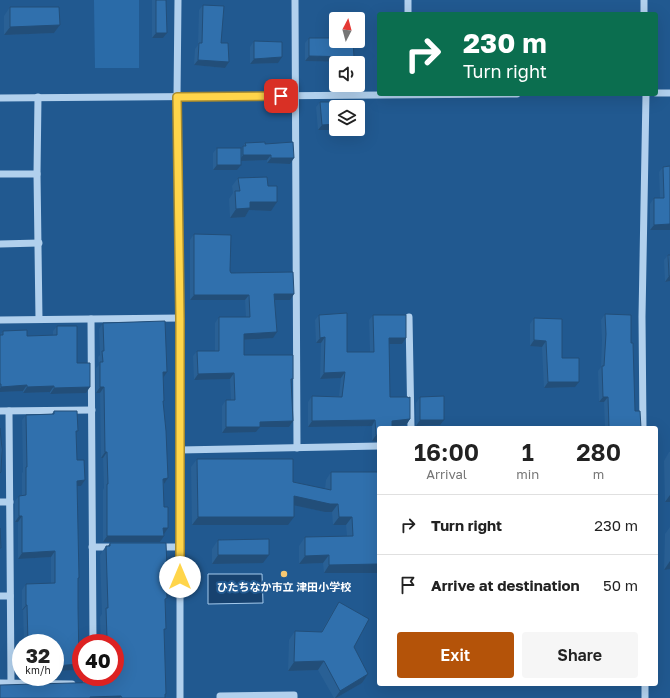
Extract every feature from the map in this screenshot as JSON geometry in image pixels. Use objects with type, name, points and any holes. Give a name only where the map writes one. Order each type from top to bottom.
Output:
[{"type":"street","points":[[178,0],[177,97],[180,318],[180,698]]},
{"type":"street","points":[[295,0],[297,448]]},
{"type":"street","points":[[408,0],[408,12]]},
{"type":"street","points":[[644,0],[644,12]]},
{"type":"street","points":[[658,93],[670,93]]},
{"type":"street","points":[[0,98],[377,95]]},
{"type":"street","points":[[643,426],[642,317],[646,96]]},
{"type":"street","points":[[38,98],[37,174],[39,319]]},
{"type":"street","points":[[0,174],[37,174]]},
{"type":"street","points":[[0,244],[39,243]]},
{"type":"street","points":[[409,317],[411,426]]},
{"type":"street","points":[[0,320],[180,318]]},
{"type":"street","points":[[91,319],[93,634]]},
{"type":"street","points":[[9,410],[11,683]]},
{"type":"street","points":[[0,411],[92,410]]},
{"type":"street","points":[[180,450],[377,446]]},
{"type":"street","points":[[0,502],[10,502]]},
{"type":"street","points":[[92,547],[124,547]]},
{"type":"street","points":[[148,547],[180,547]]},
{"type":"street","points":[[0,596],[10,596]]},
{"type":"street","points":[[0,683],[72,684]]},
{"type":"street","points":[[645,686],[645,698]]},
{"type":"street","points":[[220,698],[220,696],[294,695],[294,698]]},
{"type":"shaded area","points":[[94,0],[139,0],[139,68],[95,68]]},
{"type":"shaded area","points":[[208,574],[262,574],[263,603],[208,604]]},
{"type":"building","points":[[156,0],[166,0],[167,33],[156,33]]},
{"type":"building","points":[[203,5],[224,6],[221,43],[228,43],[229,62],[198,60],[199,43],[202,43]]},
{"type":"building","points":[[10,7],[59,7],[60,25],[10,27]]},
{"type":"building","points":[[309,38],[329,38],[329,48],[353,48],[354,56],[309,56]]},
{"type":"building","points":[[254,41],[282,42],[282,57],[254,59]]},
{"type":"building","points":[[320,102],[329,102],[329,124],[322,125]]},
{"type":"building","points":[[265,142],[265,144],[293,142],[294,158],[271,158],[271,155],[243,155],[243,146],[246,146],[245,143]]},
{"type":"building","points":[[217,148],[241,148],[241,165],[217,165]]},
{"type":"building","points":[[670,166],[670,224],[654,225],[654,198],[664,198],[663,167]]},
{"type":"building","points":[[267,177],[268,186],[277,186],[277,202],[250,202],[250,208],[236,209],[235,191],[240,191],[238,178]]},
{"type":"building","points":[[194,234],[231,235],[231,273],[293,272],[294,294],[274,294],[277,332],[244,334],[244,355],[293,355],[293,379],[291,379],[293,421],[260,422],[260,427],[226,427],[226,400],[235,400],[234,373],[198,374],[197,351],[219,351],[219,317],[250,317],[249,295],[194,295]]},
{"type":"building","points":[[668,255],[670,255],[670,276],[669,276]]},
{"type":"building","points":[[347,313],[347,352],[374,352],[373,315],[406,315],[406,338],[389,338],[390,397],[410,397],[410,419],[392,421],[392,426],[377,426],[377,435],[375,420],[312,421],[312,396],[342,397],[345,372],[324,373],[325,337],[320,338],[319,315]]},
{"type":"building","points":[[605,314],[631,315],[635,411],[640,411],[641,426],[609,426],[608,397],[603,397],[602,366],[604,366],[606,334]]},
{"type":"building","points":[[534,318],[562,319],[562,358],[579,358],[579,382],[548,382],[546,341],[534,340]]},
{"type":"building","points":[[165,321],[167,372],[163,372],[163,401],[168,478],[163,479],[164,507],[168,507],[168,528],[163,528],[164,536],[107,536],[108,484],[107,452],[105,452],[104,387],[100,387],[100,362],[103,362],[102,351],[104,351],[103,323]]},
{"type":"building","points":[[57,326],[77,326],[77,363],[90,363],[90,387],[54,388],[54,386],[27,387],[27,385],[1,387],[0,335],[3,335],[3,331],[27,330],[27,336],[57,335]]},
{"type":"building","points":[[444,396],[444,420],[420,420],[420,397]]},
{"type":"building","points":[[54,411],[77,411],[77,460],[84,460],[85,480],[77,481],[78,634],[72,634],[72,665],[64,665],[64,634],[28,634],[26,584],[55,583],[55,551],[22,553],[22,516],[19,516],[19,496],[26,495],[26,415],[54,414]]},
{"type":"building","points":[[0,428],[2,449],[0,473]]},
{"type":"building","points":[[197,459],[293,459],[293,482],[331,490],[331,472],[377,472],[377,564],[329,565],[329,555],[305,556],[305,537],[353,536],[352,517],[339,517],[338,504],[330,504],[294,496],[294,517],[198,517]]},
{"type":"building","points":[[269,539],[269,555],[218,555],[218,540]]},
{"type":"building","points":[[110,543],[166,543],[167,598],[165,599],[166,629],[164,629],[165,698],[122,698],[121,696],[90,698],[0,698],[0,685],[64,686],[64,683],[72,683],[72,686],[124,686],[124,634],[107,634],[106,608],[108,608],[106,546],[110,546]]},
{"type":"building","points":[[339,602],[369,619],[354,647],[368,674],[340,691],[324,661],[294,662],[295,631],[322,632]]},
{"type":"place","name":"ひたちなか市立 津田小学校","points":[[284,574]]},
{"type":"route","points":[[180,577],[180,318],[177,97],[281,96]]}]
